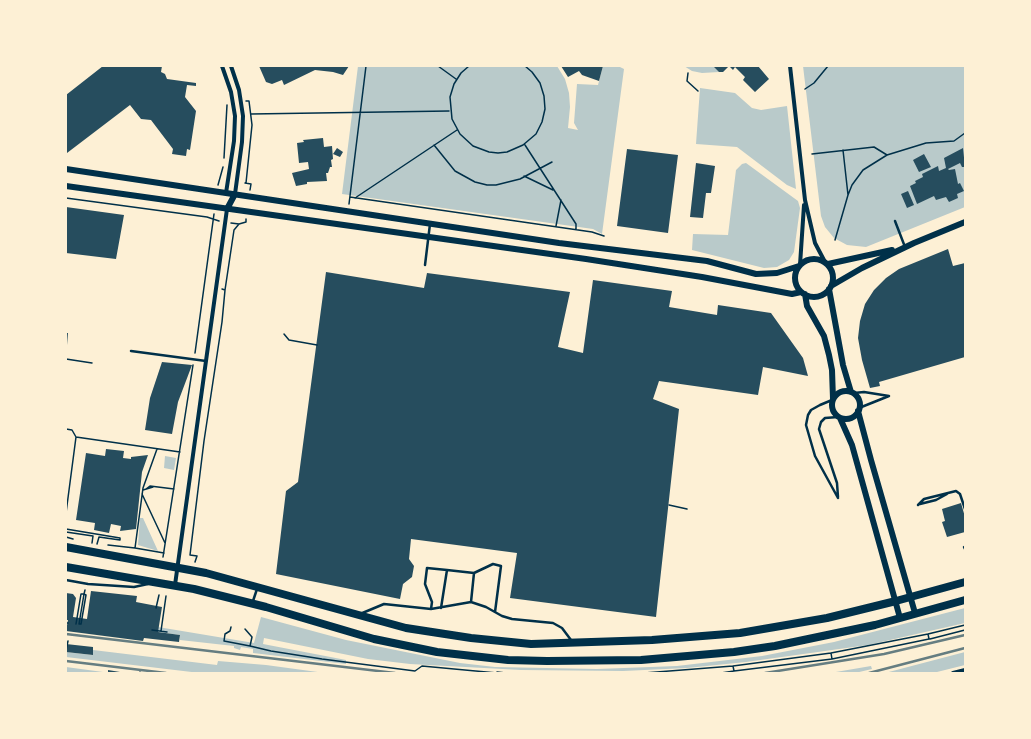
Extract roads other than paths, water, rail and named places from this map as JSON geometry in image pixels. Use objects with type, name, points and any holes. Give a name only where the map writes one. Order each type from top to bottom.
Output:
[{"type":"main road","points":[[66,547],[194,570],[356,616],[406,628],[444,635],[505,642],[574,644],[740,633],[826,618],[965,582]]},
{"type":"main road","points":[[66,567],[175,585],[253,604],[374,639],[437,652],[508,660],[641,660],[734,652],[843,633],[965,600]]},
{"type":"street","points":[[175,585],[217,288],[227,209],[226,192],[234,142],[235,116],[231,92],[222,66]]},
{"type":"street","points":[[227,209],[235,194],[242,142],[243,116],[239,90],[231,66]]},
{"type":"street","points":[[790,66],[804,200],[815,243],[833,274],[830,288],[843,366],[852,392],[859,400],[859,409],[871,460],[915,613]]},
{"type":"street","points":[[66,169],[559,243],[707,261],[756,274],[777,274],[812,259],[826,263],[882,253],[905,247]]},
{"type":"street","points":[[66,186],[702,277],[792,294],[803,293],[818,296],[862,268],[905,247],[965,222]]},
{"type":"street","points":[[804,200],[799,265],[795,278],[803,293],[807,306],[824,336],[832,370],[832,407],[839,417],[852,445],[900,618]]},
{"type":"street","points":[[832,399],[839,392],[852,392]]},
{"type":"street","points":[[839,417],[849,419],[859,409]]},
{"type":"street","points":[[952,673],[965,670]]},
{"type":"lane","points":[[895,221],[905,247]]},
{"type":"lane","points":[[424,265],[430,223]]},
{"type":"lane","points":[[131,351],[206,361]]},
{"type":"lane","points":[[852,392],[864,392],[889,396],[859,409]]},
{"type":"lane","points":[[832,399],[811,410],[808,415],[806,425],[815,456],[838,498],[837,483],[819,429],[821,422],[825,418],[839,417]]},
{"type":"lane","points":[[918,505],[924,499],[956,491],[960,494],[965,509]]},
{"type":"lane","points":[[431,609],[432,602],[425,584],[427,568],[474,573],[493,564],[501,566],[495,612]]},
{"type":"lane","points":[[441,608],[447,570]]},
{"type":"lane","points":[[471,602],[474,573]]},
{"type":"lane","points":[[66,580],[88,584],[134,586],[159,582]]},
{"type":"lane","points":[[253,604],[257,587]]},
{"type":"lane","points":[[356,616],[384,604],[431,609],[471,602],[486,606],[495,612],[512,619],[553,623],[562,628],[574,644]]},
{"type":"railway","points":[[66,634],[395,673]]},
{"type":"railway","points":[[765,673],[884,654],[965,635]]},
{"type":"railway","points":[[869,673],[965,648]]},
{"type":"railway","points":[[66,661],[166,673]]}]
